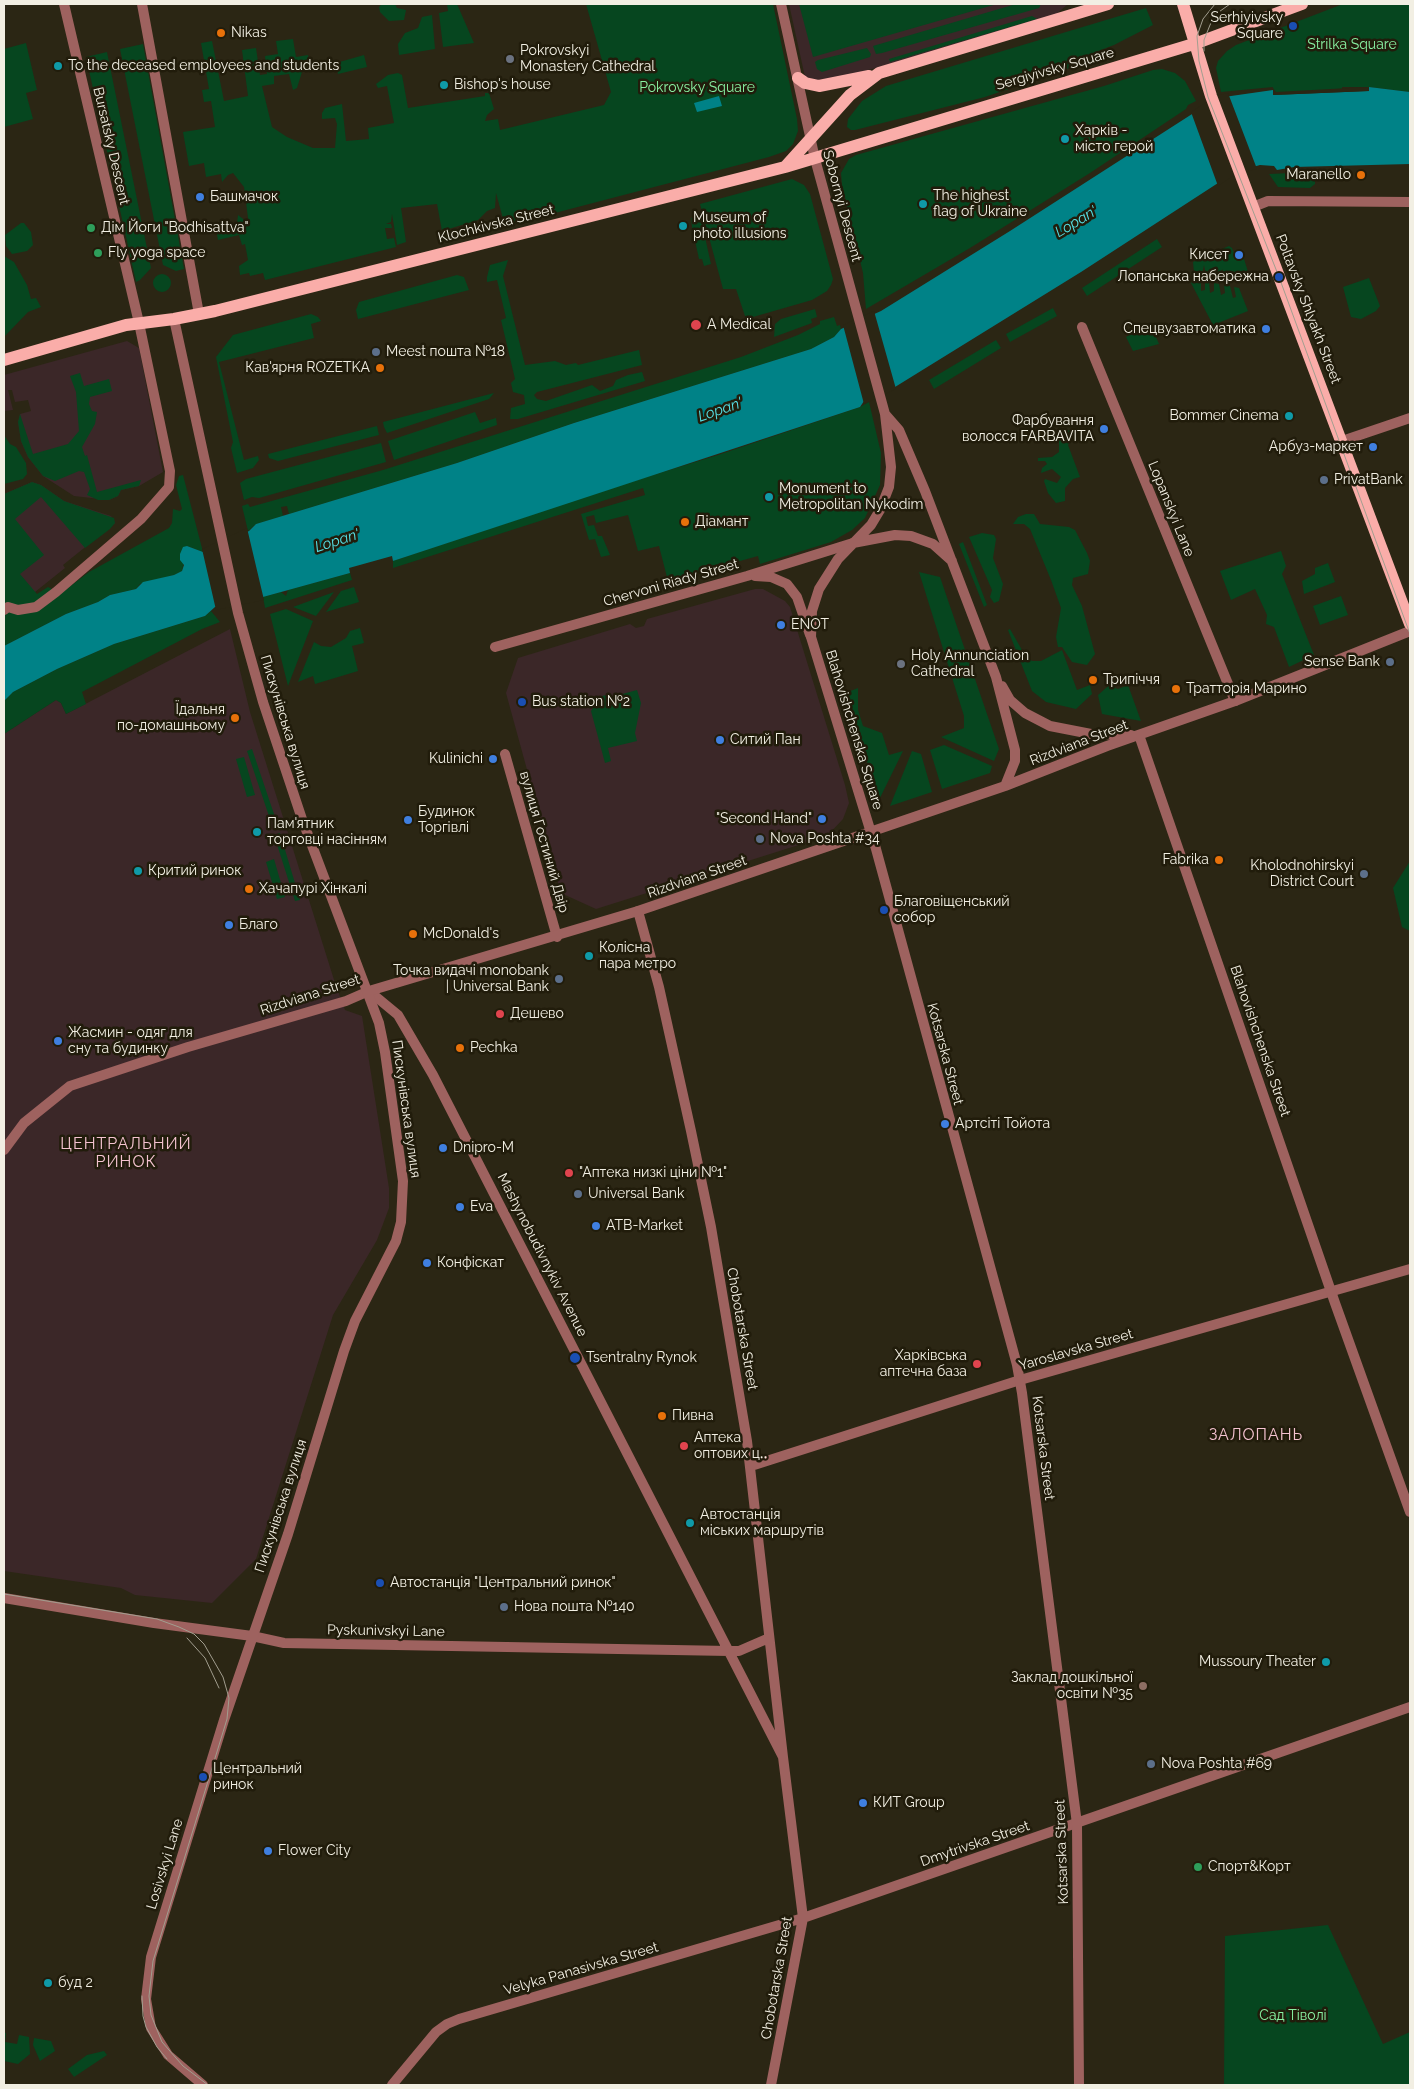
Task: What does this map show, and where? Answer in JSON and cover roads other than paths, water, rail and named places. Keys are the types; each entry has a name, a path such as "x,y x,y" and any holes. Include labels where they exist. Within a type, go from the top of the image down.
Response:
{"main road":[{"path":"798,78 805,83 819,86 845,82 1108,4"},
{"name":"Poltavsky Shlyakh Street","path":"1183,4 1211,96 1410,624"},
{"name":"Sergiyivsky Square","path":"815,159 846,147 1194,44 1302,4"},
{"path":"785,168 850,94 879,73"},
{"name":"Klochkivska Street","path":"174,319 815,159"},
{"path":"4,360 139,322 174,319"}],"street":[{"name":"Bursatsky Descent","path":"4,610 8,607 18,610 36,607 141,520 169,487 170,471 139,322 64,4"},
{"path":"142,4 199,314"},
{"name":"Sobornyi Descent","path":"781,4 815,159 885,414"},
{"path":"1253,207 1268,201 1410,202"},
{"name":"Пискунівська вулиця","path":"174,319 238,613 283,766 369,991 385,1052 403,1181 401,1222 396,1241 355,1321 344,1351 288,1534 252,1636"},
{"name":"Lopanskyi Lane","path":"1082,327 1235,701"},
{"path":"885,414 898,430 954,563 996,677 1015,750 1015,761 1005,786"},
{"name":"Blahovishchenska Square","path":"811,637 812,612 819,589 838,559 871,525 880,510 889,487 891,467 885,414"},
{"path":"1342,441 1410,418"},
{"name":"Chervoni Riady Street","path":"495,647 747,576 853,542 895,535 911,536 933,544 954,563"},
{"name":"Blahovishchenska Square","path":"747,576 771,577 787,584 801,604 871,832"},
{"name":"Rizdviana Street","path":"4,1150 24,1123 70,1086 188,1047 346,1001 369,991 638,912 1005,786 1235,701 1410,631"},
{"path":"996,677 1010,700 1037,721 1069,731 1091,734 1139,735"},
{"name":"Blahovishchenska Street","path":"1139,735 1330,1291 1410,1512"},
{"name":"вулиця Гостиний Двір","path":"505,754 557,937"},
{"name":"Kotsarska Street","path":"871,832 1020,1380 1077,1824 1079,2085"},
{"name":"Chobotarska Street","path":"638,912 659,987 691,1131 710,1227 751,1466 782,1757 804,1918 771,2085"},
{"name":"Mashynobudivnykiv Avenue","path":"369,991 398,1015 433,1075 729,1651"},
{"name":"Yaroslavska Street","path":"751,1466 1020,1380 1410,1269"},
{"name":"Pyskunivskyi Lane","path":"4,1598 154,1623 252,1636 284,1643 739,1651 769,1638"},
{"name":"Losivskyi Lane","path":"203,2085 174,2062 154,2035 147,2015 147,1980 151,1957 192,1822 252,1636"},
{"name":"Chobotarska Street","path":"729,1651 782,1757"},
{"name":"Dmytrivska Street","path":"804,1918 1410,1707"},
{"name":"Velyka Panasivska Street","path":"392,2085 436,2032 447,2024 804,1918"}],"water":[{"name":"Lopan'","path":"1369,87 1410,92 1410,164 1294,167 1277,170 1274,166 1260,165 1235,172 1081,272 895,387 864,401 860,407 393,561 392,556 349,568 350,573 263,597 215,607 205,616 114,644 57,669 13,692 4,701 4,646 66,614 98,602 110,595 136,589 143,582 174,575 182,571 184,565 180,560 180,554 183,547 187,546 203,552 249,531 256,524 457,463 574,423 811,349 834,337 841,329 881,311 1010,231 1217,98 1273,90 1274,95 1368,91"},
{"path":"719,96 722,106 697,112 694,103"}],"tram line":[{"path":"1215,4 1203,19 1197,36 1199,61 1208,97 1279,277 1410,634"},
{"path":"1204,51 1204,40 1216,14 1230,4"},
{"path":"4,1594 157,1619 179,1627 194,1634 204,1644 223,1677 229,1698 227,1719 153,1961 149,1996 151,2015 162,2042 183,2066 208,2085"},
{"path":"187,1638 205,1658 219,1688"},
{"path":"142,1996 143,2016 146,2027 157,2047 167,2059"}],"place":[{"name":"Serhiyivsky Square","path":"1293,26"},
{"name":"Nikas","path":"221,33"},
{"name":"Pokrovskyi Monastery Cathedral","path":"510,59"},
{"name":"To the deceased employees and students","path":"58,66"},
{"name":"Bishop's house","path":"444,85"},
{"name":"Харків - місто герой","path":"1065,139"},
{"name":"Maranello","path":"1361,175"},
{"name":"Башмачок","path":"200,197"},
{"name":"The highest flag of Ukraine","path":"923,204"},
{"name":"Museum of photo illusions","path":"683,226"},
{"name":"Дім Йоги \"Bodhisattva\"","path":"91,228"},
{"name":"Fly yoga space","path":"98,253"},
{"name":"Кисет","path":"1239,255"},
{"name":"Лопанська набережна","path":"1279,277"},
{"name":"A Medical","path":"696,325"},
{"name":"Спецвузавтоматика","path":"1266,329"},
{"name":"Meest пошта №18","path":"376,352"},
{"name":"Кав'ярня ROZETKA","path":"380,368"},
{"name":"Bommer Cinema","path":"1289,416"},
{"name":"Фарбування волосся FARBAVITA","path":"1104,429"},
{"name":"Арбуз-маркет","path":"1373,447"},
{"name":"PrivatBank","path":"1324,480"},
{"name":"Monument to Metropolitan Nykodim","path":"769,497"},
{"name":"Діамант","path":"685,522"},
{"name":"ENOT","path":"781,625"},
{"name":"Sense Bank","path":"1390,662"},
{"name":"Holy Annunciation Cathedral","path":"901,664"},
{"name":"Трипіччя","path":"1093,680"},
{"name":"Тратторія Марино","path":"1176,689"},
{"name":"Bus station №2","path":"522,702"},
{"name":"Їдальня по-домашньому","path":"235,718"},
{"name":"Ситий Пан","path":"720,740"},
{"name":"Kulinichi","path":"493,759"},
{"name":"\"Second Hand\"","path":"822,819"},
{"name":"Будинок Торгівлі","path":"408,820"},
{"name":"Пам'ятник торговці насінням","path":"257,832"},
{"name":"Nova Poshta #34","path":"760,839"},
{"name":"Fabrika","path":"1219,860"},
{"name":"Критий ринок","path":"138,871"},
{"name":"Kholodnohirskyi District Court","path":"1364,874"},
{"name":"Хачапурі Хінкалі","path":"249,889"},
{"name":"Благовіщенський собор","path":"884,910"},
{"name":"Благо","path":"229,925"},
{"name":"McDonald's","path":"413,934"},
{"name":"Колісна пара метро","path":"589,956"},
{"name":"Точка видачі monobank | Universal Bank","path":"559,979"},
{"name":"Дешево","path":"500,1014"},
{"name":"Жасмин - одяг для сну та будинку","path":"58,1041"},
{"name":"Pechka","path":"460,1048"},
{"name":"Артсіті Тойота","path":"945,1124"},
{"name":"Dnipro-M","path":"443,1148"},
{"name":"\"Аптека низкі ціни №1\"","path":"569,1173"},
{"name":"Universal Bank","path":"578,1194"},
{"name":"Eva","path":"460,1207"},
{"name":"ATB-Market","path":"596,1226"},
{"name":"Конфіскат","path":"427,1263"},
{"name":"Tsentralny Rynok","path":"575,1358"},
{"name":"Харківська аптечна база","path":"977,1364"},
{"name":"Пивна","path":"662,1416"},
{"name":"Аптека оптових ц‥","path":"684,1446"},
{"name":"Автостанція міських маршрутів","path":"690,1523"},
{"name":"Автостанція \"Центральний ринок\"","path":"380,1583"},
{"name":"Нова пошта №140","path":"504,1607"},
{"name":"Mussoury Theater","path":"1326,1662"},
{"name":"Заклад дошкільної освіти №35","path":"1143,1686"},
{"name":"Nova Poshta #69","path":"1151,1764"},
{"name":"Центральний ринок","path":"203,1777"},
{"name":"КИТ Group","path":"863,1803"},
{"name":"Flower City","path":"268,1851"},
{"name":"Спорт&Корт","path":"1198,1867"},
{"name":"буд 2","path":"48,1983"}],"district":[{"name":"ЦЕНТРАЛЬНИЙ РИНОК","path":"126,1153"},
{"name":"ЗАЛОПАНЬ","path":"1256,1435"}],"park label":[{"name":"Strilka Square","path":"1352,45"},
{"name":"Pokrovsky Square","path":"697,88"},
{"name":"Сад Тіволі","path":"1293,2016"}]}
